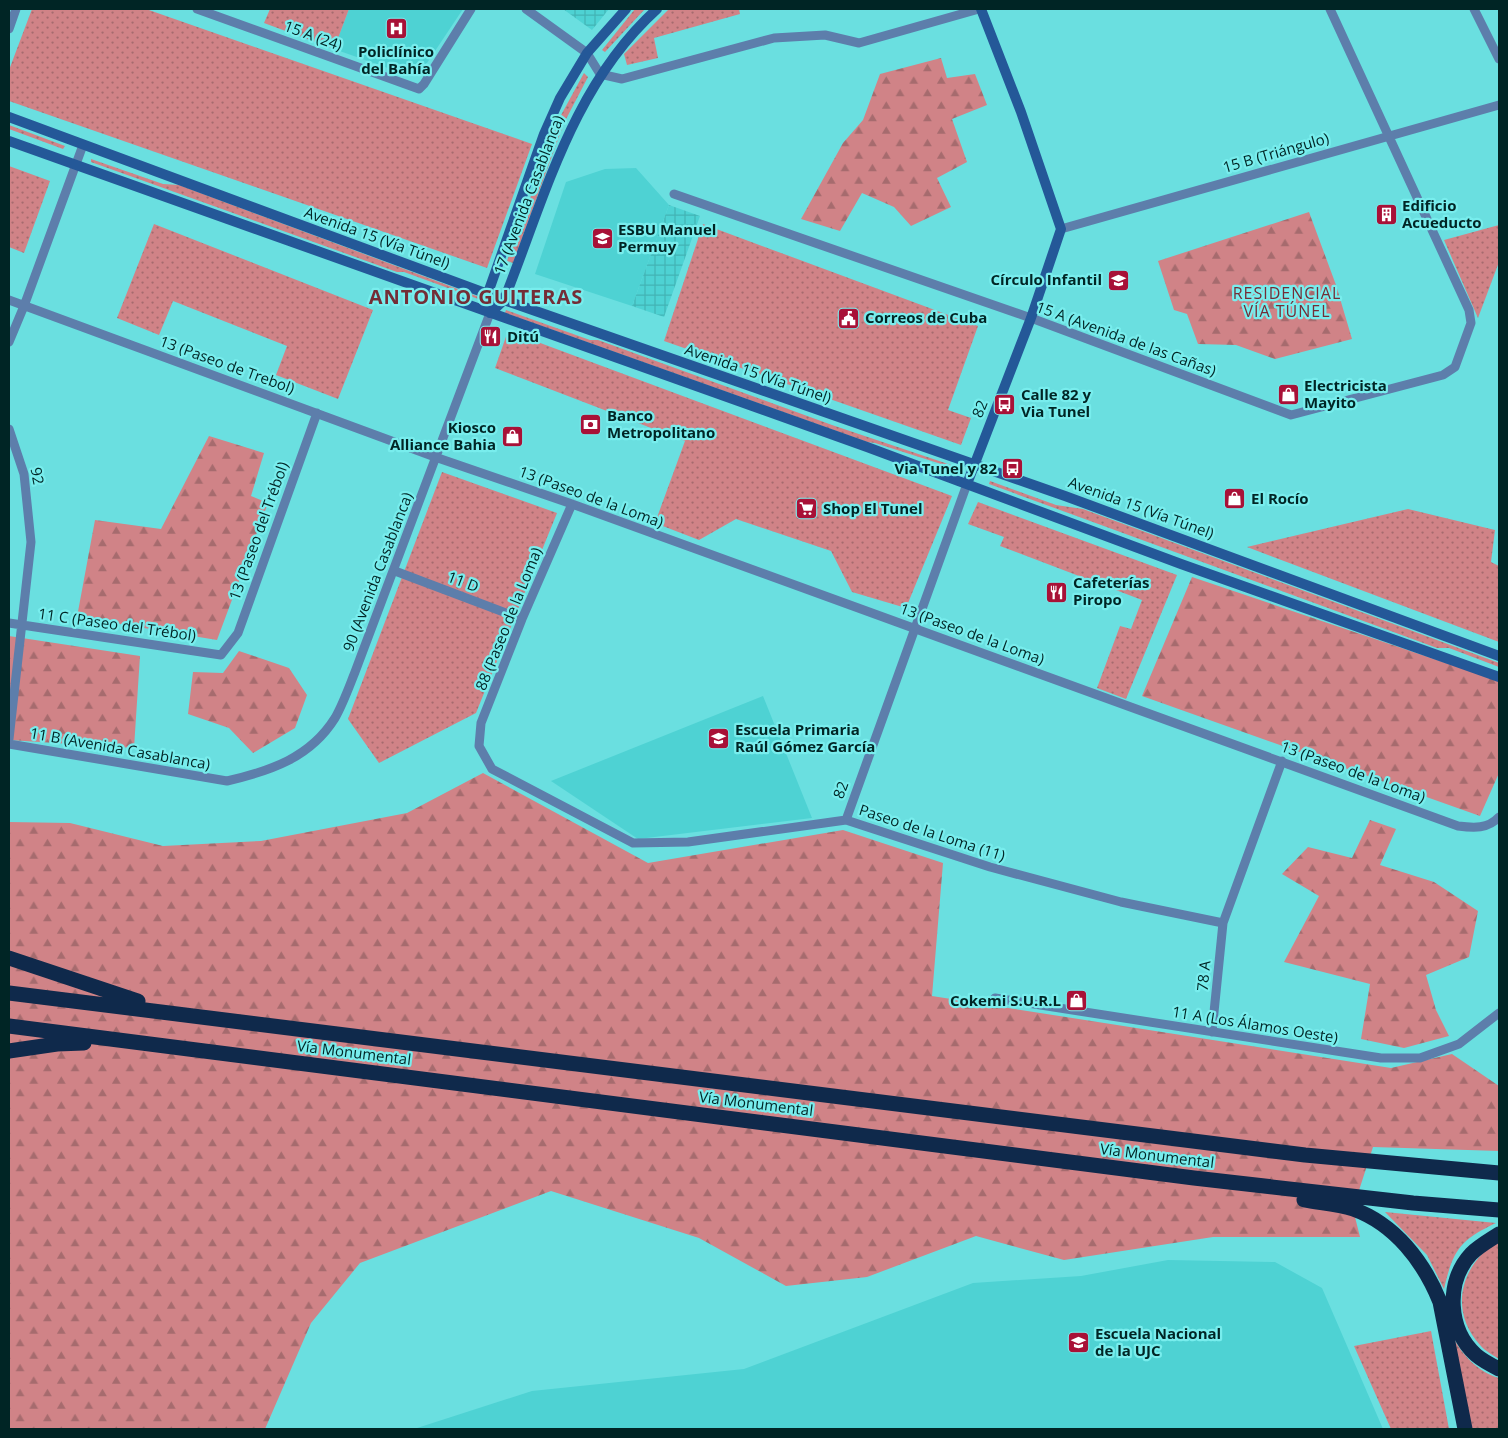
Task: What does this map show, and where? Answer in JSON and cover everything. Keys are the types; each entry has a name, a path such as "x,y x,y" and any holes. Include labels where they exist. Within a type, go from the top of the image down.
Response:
{"highway":[{"path":"9,958 111,994 188,1014"},
{"name":"Vía Monumental","path":"9,993 1411,1166 1499,1173"},
{"name":"Vía Monumental","path":"9,1026 1194,1178 1414,1203 1499,1210"},
{"path":"9,1051 57,1044 132,1042"},
{"path":"1411,1166 1499,1162"},
{"path":"1194,1178 1353,1209 1380,1223 1394,1235 1411,1251 1420,1264 1440,1302 1465,1429"},
{"path":"1499,1234 1470,1255 1457,1276 1452,1296 1457,1327 1465,1342 1476,1355 1499,1369"}],"main road":[{"name":"17 (Avenida Casablanca)","path":"490,313 488,294 544,134 560,98 587,53 626,9"},
{"name":"17 (Avenida Casablanca)","path":"490,313 504,300 566,140 600,74 644,21 658,9"},
{"path":"980,9 1021,112 1061,229"},
{"name":"Avenida 15 (Vía Túnel)","path":"9,117 504,300 974,464 1499,656"},
{"path":"9,141 967,484 1181,564 1499,677"},
{"name":"82","path":"967,484 1031,318 1061,229"}],"street":[{"path":"9,30 16,9"},
{"name":"15 A (24)","path":"197,9 419,89 471,9"},
{"path":"526,9 587,53 600,74 622,79 774,38 825,35 859,43 980,9"},
{"path":"1330,9 1388,135"},
{"path":"1474,9 1499,59"},
{"name":"15 B (Triángulo)","path":"1061,229 1499,105"},
{"name":"15 A (Avenida de las Cañas)","path":"674,194 1031,318 1291,415 1443,375 1455,367 1472,323 1469,310 1388,135"},
{"path":"9,342 83,145"},
{"name":"13 (Paseo de Trebol)","path":"9,300 436,457"},
{"name":"90 (Avenida Casablanca)","path":"227,781 262,773 287,763 319,738 335,718 395,571 490,313"},
{"name":"13 (Paseo del Trébol)","path":"221,655 238,633 317,413"},
{"name":"92","path":"9,429 24,474 31,542 9,739"},
{"name":"13 (Paseo de la Loma)","path":"436,457 915,627 1458,826 1475,828 1489,826 1499,817"},
{"name":"82","path":"846,820 967,484"},
{"name":"88 (Paseo de la Loma)","path":"479,746 481,723 522,620 572,504"},
{"name":"11 D","path":"395,571 522,620"},
{"name":"11 C (Paseo del Trébol)","path":"9,624 221,655"},
{"name":"11 B (Avenida Casablanca)","path":"9,744 227,781"},
{"name":"Paseo de la Loma (11)","path":"479,746 492,769 633,843 688,842 846,820 990,867 1121,902 1223,924"},
{"name":"78 A","path":"1212,1032 1223,924 1282,761"},
{"name":"11 A (Los Álamos Oeste)","path":"995,998 1381,1058 1420,1058 1459,1044 1499,1013"}],"shaded area":[{"name":"Policlínico del Bahía","path":"349,9 463,9 427,63 415,72 402,73 334,49"},
{"path":"563,9 609,9 592,30"},
{"name":"ESBU Manuel Permuy","path":"636,168 669,205 632,306 535,274 566,182 605,169"},
{"path":"669,205 700,216 664,317 632,306"},
{"name":"Escuela Primaria Raúl Gómez García","path":"763,696 812,818 638,839 551,781"},
{"name":"Escuela Nacional de la UJC","path":"1168,1260 1275,1262 1322,1288 1383,1429 414,1429 532,1391 744,1369 973,1283 1081,1276"}],"green space":[{"path":"32,9 146,9 532,144 487,268 9,101 9,70"},
{"path":"270,9 349,9 334,49 264,23"},
{"path":"635,9 645,9 605,52 602,50"},
{"path":"669,9 739,9 740,14 654,38 658,58 627,65 624,54"},
{"path":"941,58 947,78 975,74 987,105 952,119 967,162 937,178 951,207 911,226 894,207 862,193 840,231 801,219 843,143 863,120 880,74"},
{"path":"584,73 588,77 564,123 513,263 507,261 560,117"},
{"path":"9,125 65,146 63,149 9,129"},
{"path":"91,159 163,184 179,185 482,298 481,300 404,272 397,272 91,162"},
{"path":"9,166 50,181 24,253 9,247"},
{"path":"1309,212 1336,285 1352,339 1275,359 1236,345 1198,344 1187,314 1174,310 1158,261"},
{"path":"154,224 373,310 338,399 276,375 287,346 173,301 159,335 117,318"},
{"path":"703,224 978,326 948,410 971,418 961,445 664,341"},
{"path":"1499,225 1499,262 1478,318 1444,240"},
{"path":"506,310 590,340 598,340 832,425 960,468 960,470 867,442 505,313"},
{"path":"508,331 952,496 906,608 852,592 831,551 736,519 699,540 655,523 685,441 495,368"},
{"path":"209,436 264,453 251,496 268,503 217,640 77,617 95,520 161,529"},
{"path":"442,472 557,513 476,713 379,763 348,719"},
{"path":"990,481 1056,505 1083,509 1499,663 1499,667 1449,648 1437,648 989,484"},
{"path":"978,502 1177,575 1126,699 1097,688 1120,626 1131,629 1142,600 1000,546 1004,537 968,524"},
{"path":"1408,509 1495,530 1491,562 1499,566 1499,642 1247,547"},
{"path":"1192,577 1499,681 1499,773 1480,816 1142,696"},
{"path":"9,636 140,656 134,748 9,740"},
{"path":"239,651 289,668 307,695 295,728 253,753 229,728 188,714 193,672 223,673"},
{"path":"483,773 648,863 843,830 943,863 932,996 1391,1068 1452,1054 1499,1086 1499,1151 1373,1147 1353,1209 1360,1237 1213,1237 1064,1260 976,1236 867,1277 786,1286 699,1238 551,1191 360,1263 311,1323 265,1429 9,1429 9,822 70,823 163,846 261,841 407,813"},
{"path":"1370,820 1396,829 1380,865 1434,882 1478,911 1469,957 1426,975 1436,1010 1449,1036 1404,1048 1361,1039 1370,984 1284,962 1319,896 1282,874 1308,847 1352,858"},
{"path":"1385,1212 1496,1223 1474,1235 1460,1248 1451,1265 1444,1289 1427,1255"},
{"path":"1499,1240 1499,1359 1482,1347 1470,1331 1464,1317 1462,1303 1463,1288 1468,1275 1486,1250"},
{"path":"1431,1331 1449,1429 1391,1429 1354,1346"},
{"path":"1452,1335 1460,1349 1477,1367 1499,1378 1499,1429 1471,1429"}],"place":[{"name":"Policlínico del Bahía","path":"396,29"},
{"name":"Edificio Acueducto","path":"1386,215"},
{"name":"ESBU Manuel Permuy","path":"602,239"},
{"name":"Círculo Infantil","path":"1118,280"},
{"name":"Correos de Cuba","path":"849,318"},
{"name":"Ditú","path":"491,337"},
{"name":"Electricista Mayito","path":"1288,395"},
{"name":"Calle 82 y Via Tunel","path":"1005,404"},
{"name":"Banco Metropolitano","path":"591,425"},
{"name":"Kiosco Alliance Bahia","path":"512,437"},
{"name":"Via Tunel y 82","path":"1013,469"},
{"name":"El Rocío","path":"1235,499"},
{"name":"Shop El Tunel","path":"807,509"},
{"name":"Cafeterías Piropo","path":"1057,592"},
{"name":"Escuela Primaria Raúl Gómez García","path":"719,739"},
{"name":"Cokemi S.U.R.L","path":"1077,1001"},
{"name":"Escuela Nacional de la UJC","path":"1079,1343"}],"district":[{"name":"ANTONIO GUITERAS","path":"476,297"},
{"name":"RESIDENCIAL VÍA TÚNEL","path":"1287,302"}]}
